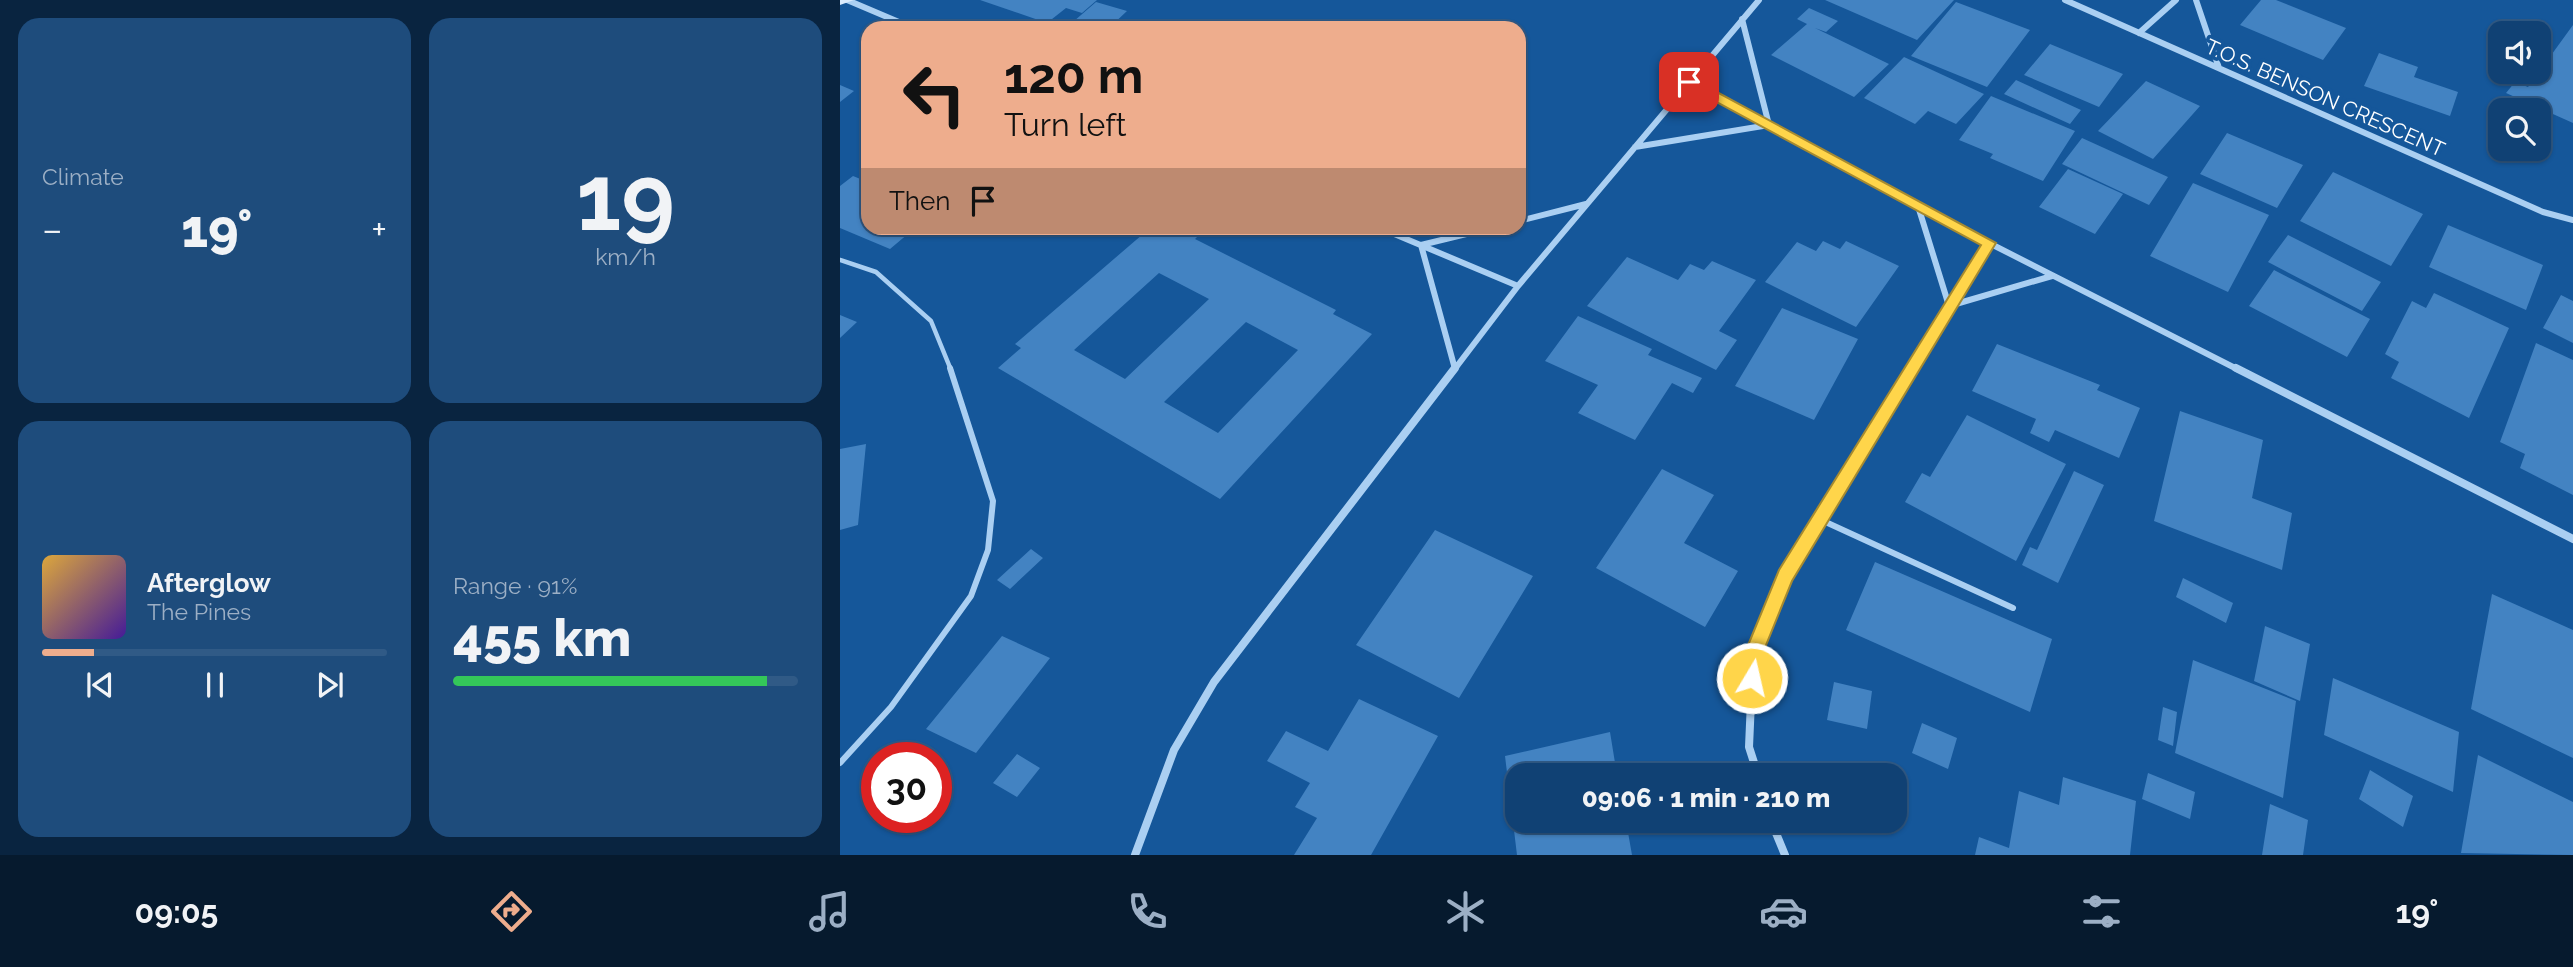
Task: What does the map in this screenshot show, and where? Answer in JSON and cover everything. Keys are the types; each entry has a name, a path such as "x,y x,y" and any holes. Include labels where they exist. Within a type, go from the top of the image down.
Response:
{"street":[{"path":"1136,855 1137,845 1174,750 1214,682 1518,286 1759,0"},
{"path":"2066,1 2080,0"},
{"path":"2139,33 2176,0"},
{"path":"2196,0 2219,68"},
{"path":"847,1 896,21"},
{"name":"T.O.S. BENSON CRESCENT","path":"2066,1 2543,212 2573,220"},
{"path":"1742,19 1769,125"},
{"path":"1689,82 1989,243 2573,538"},
{"path":"1634,147 1769,125"},
{"path":"1526,219 1587,204"},
{"path":"1917,205 1950,306"},
{"path":"1397,235 1518,286"},
{"path":"1421,245 1462,235"},
{"path":"1754,763 1749,747 1753,655 1785,576 1989,243"},
{"path":"1421,245 1455,369"},
{"path":"1950,306 2053,275"},
{"path":"1776,833 1785,855"}],"lane":[{"path":"840,260 876,272 931,321 960,392 993,501 988,550 971,596 891,707 840,763"},
{"path":"1819,519 2013,608"}],"building":[{"path":"980,0 1097,0 1082,13 1066,8 1050,21 1041,21"},
{"path":"1825,0 1954,0 1917,40"},
{"path":"2261,0 2276,0 2346,28 2323,60 2240,25"},
{"path":"1096,2 1127,11 1116,21 1074,21"},
{"path":"1956,2 2030,30 1987,87 1911,56"},
{"path":"1809,8 1838,21 1826,32 1815,28 1889,64 1854,97 1771,55 1807,24 1797,19"},
{"path":"2573,25 2573,123 2551,113 2551,98 2517,98 2506,93 2513,84 2528,87 2530,84 2551,84 2551,55"},
{"path":"2050,44 2123,74 2099,107 2024,75"},
{"path":"2379,53 2418,67 2414,77 2458,92 2450,116 2364,86"},
{"path":"1904,57 1984,94 1956,124 1928,111 1915,124 1864,98"},
{"path":"2016,80 2081,110 2070,124 2004,94"},
{"path":"2146,81 2200,106 2153,159 2098,131"},
{"path":"840,85 854,91 840,102"},
{"path":"1991,96 2075,131 2043,181 1990,158 1993,154 1959,140"},
{"path":"2227,133 2303,165 2277,208 2200,174"},
{"path":"2082,138 2168,177 2149,205 2062,164"},
{"path":"2068,169 2123,194 2095,234 2039,207"},
{"path":"2333,172 2423,214 2391,266 2300,221"},
{"path":"853,176 861,179 861,235 907,235 890,249 840,228 840,186"},
{"path":"2193,183 2269,215 2228,292 2150,256"},
{"path":"2448,225 2543,265 2526,310 2429,267"},
{"path":"1142,235 1199,235 1195,239 1336,310 1333,314 1372,334 1220,499 998,368 1021,348 1015,344","holes":["1159,273 1209,299 1125,379 1074,350","1246,322 1298,350 1218,433 1164,402"]},
{"path":"2288,235 2381,282 2362,311 2268,262"},
{"path":"1823,241 1840,249 1846,241 1899,266 1856,327 1765,282 1797,242 1816,251"},
{"path":"1627,257 1678,280 1690,264 1704,270 1712,261 1756,280 1719,331 1737,340 1716,370 1587,306"},
{"path":"2274,270 2370,319 2347,357 2249,306"},
{"path":"2434,293 2509,328 2469,418 2391,378 2399,362 2385,354 2412,301 2426,308"},
{"path":"2561,295 2573,301 2573,343 2543,328"},
{"path":"1782,308 1858,339 1814,420 1735,386"},
{"path":"840,315 857,322 840,338"},
{"path":"1578,316 1652,349 1648,355 1702,378 1693,393 1672,383 1635,440 1578,413 1598,385 1545,361"},
{"path":"2536,343 2573,360 2573,495 2520,468 2525,454 2500,442"},
{"path":"1997,344 2100,385 2097,390 2140,408 2119,458 2055,430 2049,442 2030,433 2036,419 1972,391"},
{"path":"2180,411 2263,440 2252,498 2292,513 2282,570 2154,521"},
{"path":"1967,415 2066,464 2016,561 1905,502 1922,473 1930,477"},
{"path":"866,444 858,525 840,530 840,449"},
{"path":"1662,469 1714,495 1684,543 1738,571 1705,627 1596,568"},
{"path":"2074,471 2104,485 2058,583 2022,565 2030,547 2037,550"},
{"path":"1435,530 1533,576 1459,698 1356,645"},
{"path":"1031,549 1043,558 1010,589 997,580"},
{"path":"1875,562 2052,639 2030,712 1846,630"},
{"path":"2183,578 2233,603 2226,623 2176,597"},
{"path":"2492,594 2573,630 2573,758 2471,709"},
{"path":"2265,626 2310,644 2300,701 2254,681"},
{"path":"1002,636 1050,658 976,753 926,729"},
{"path":"2193,660 2296,701 2283,798 2175,753"},
{"path":"2333,678 2459,732 2453,792 2324,735"},
{"path":"1834,682 1872,691 1867,729 1827,720"},
{"path":"1359,699 1438,736 1371,855 1294,855 1317,818 1295,807 1310,783 1267,761 1286,731 1328,751"},
{"path":"2163,707 2177,712 2173,746 2158,740"},
{"path":"1922,723 1957,738 1948,769 1912,753"},
{"path":"1610,732 1615,763 1506,763 1505,756"},
{"path":"1017,754 1040,768 1017,797 993,783"},
{"path":"2478,755 2573,802 2573,855 2461,853"},
{"path":"2370,770 2413,796 2403,827 2359,799"},
{"path":"2148,773 2195,792 2190,819 2142,799"},
{"path":"2063,777 2136,801 2130,855 1975,855 1979,837 2009,848 2019,791 2059,805"},
{"path":"2270,804 2308,820 2303,855 2262,855"},
{"path":"1514,833 1628,833 1632,855 1517,855"}],"route":[{"path":"1689,82 1989,243 1785,576 1753,655 1752,678"}]}
